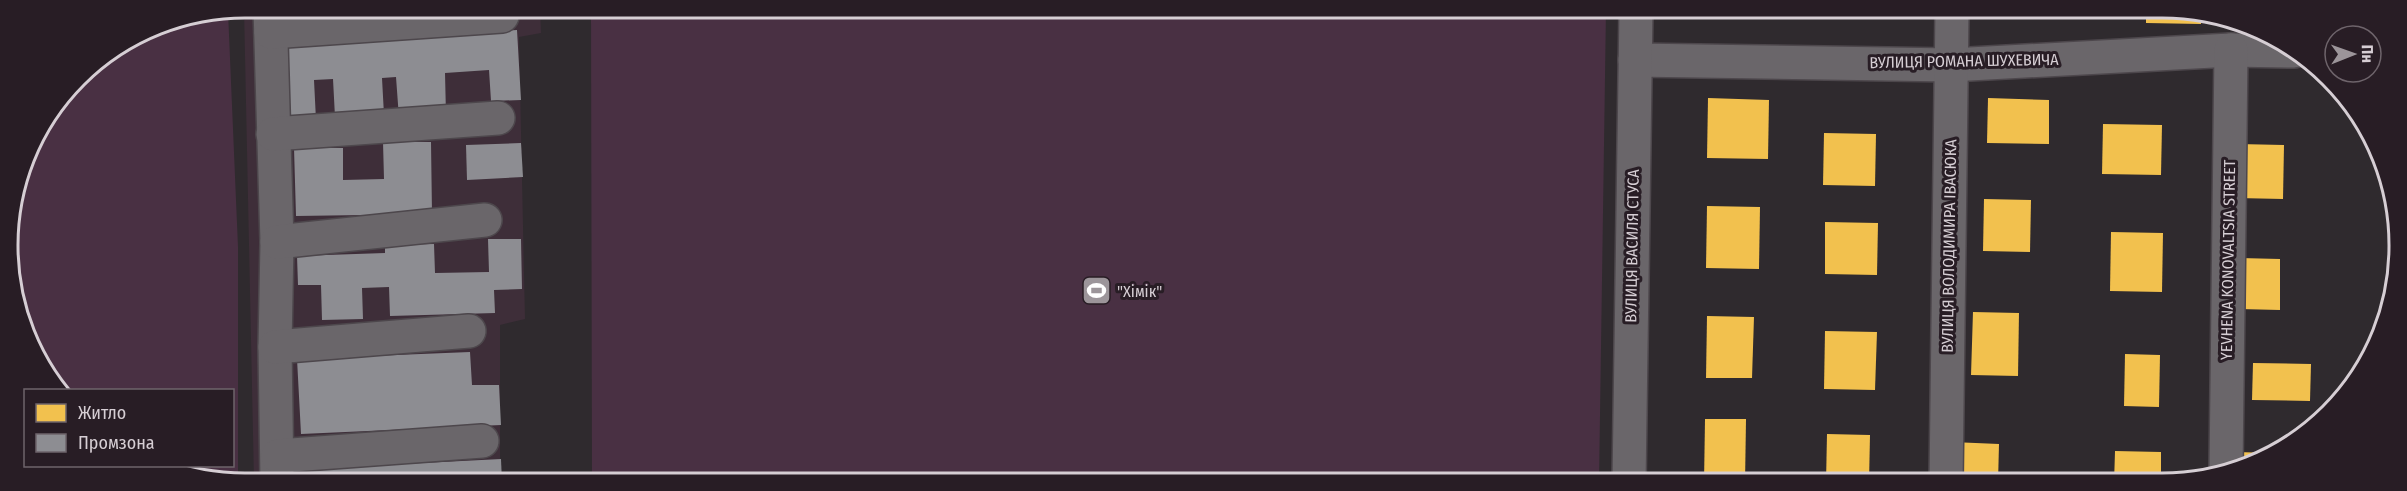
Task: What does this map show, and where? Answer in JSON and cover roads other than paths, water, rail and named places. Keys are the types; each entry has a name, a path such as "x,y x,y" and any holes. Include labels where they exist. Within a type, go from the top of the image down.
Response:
{"street":[{"path":"386,18 270,20 277,242 275,347 278,469 482,441"},
{"name":"ВУЛИЦЯ ВАСИЛЯ СТУСА","path":"1629,473 1636,18"},
{"name":"ВУЛИЦЯ ВОЛОДИМИРА ІВАСЮКА","path":"1946,473 1952,18"},
{"name":"ВУЛИЦЯ РОМАНА ШУХЕВИЧА","path":"1635,60 1951,64 2231,50 2280,51"},
{"name":"YEVHENA KONOVALTSIA STREET","path":"2226,463 2231,50"},
{"path":"273,134 498,118"},
{"path":"277,242 485,220"},
{"path":"275,347 469,331"}],"place":[{"name":"\"Хімік\"","path":"1096,291"}]}
